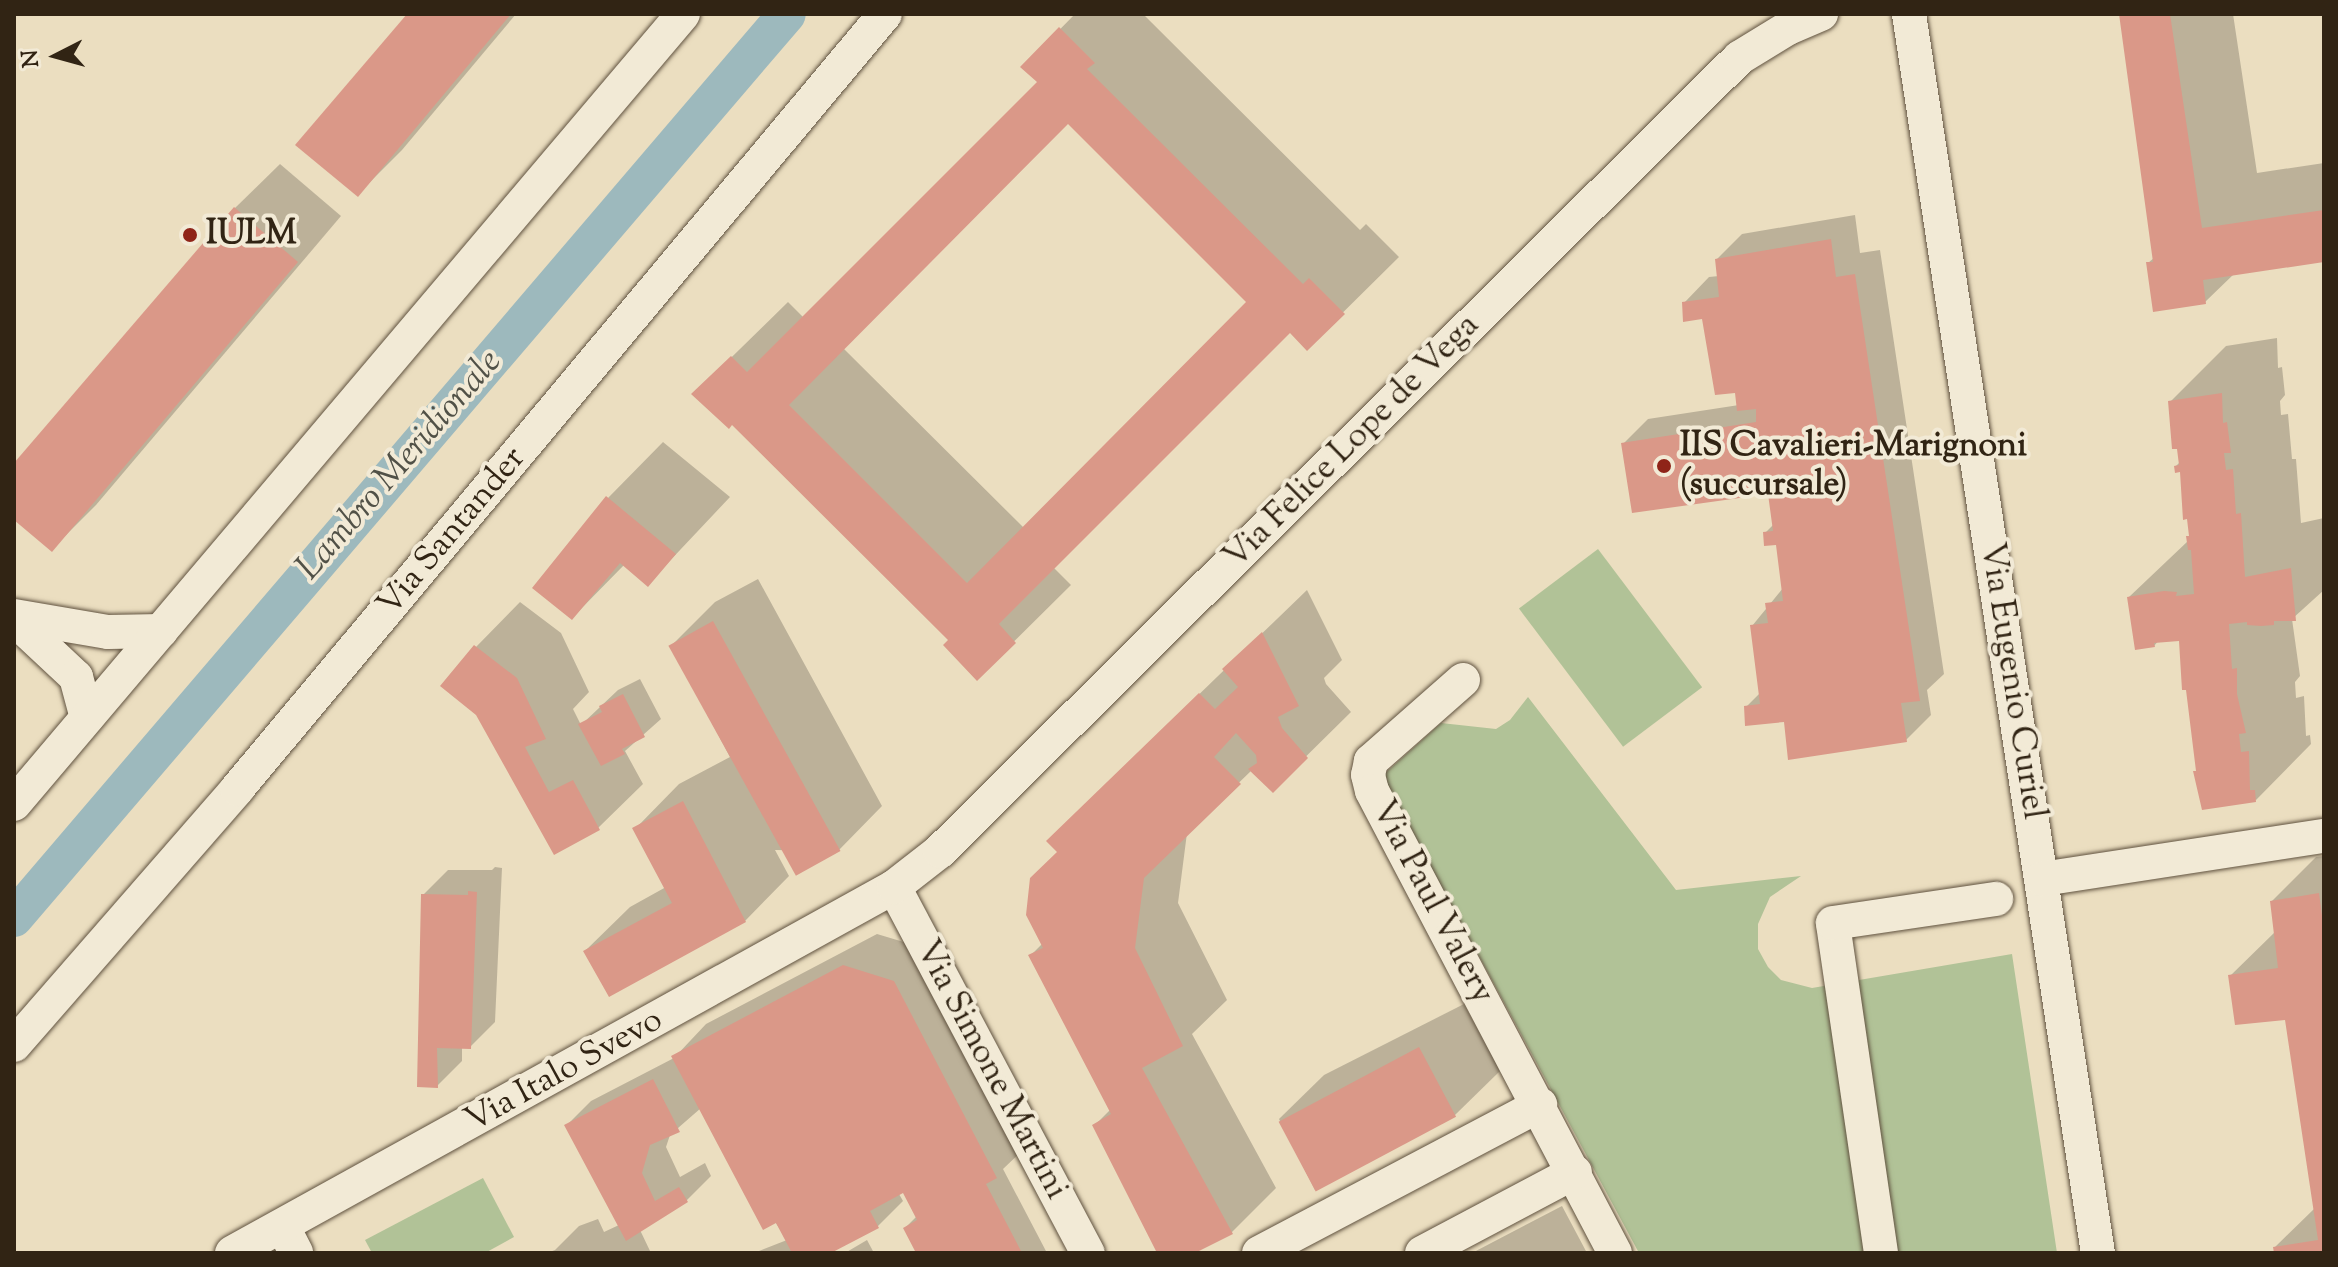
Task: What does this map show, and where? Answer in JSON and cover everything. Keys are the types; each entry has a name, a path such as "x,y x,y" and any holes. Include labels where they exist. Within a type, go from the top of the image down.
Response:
{"street":[{"path":"14,804 683,14"},
{"name":"Via Santander","path":"14,1045 247,777 885,14"},
{"name":"Via Felice Lope de Vega","path":"894,887 940,851 1739,58 1788,28 1821,14"},
{"name":"Via Eugenio Curiel","path":"1909,14 2098,1253"},
{"path":"14,617 108,632 161,631"},
{"path":"14,617 76,677 87,718"},
{"name":"Via Paul Valery","path":"1463,680 1371,761 1368,775 1372,791 1540,1105 1615,1253"},
{"path":"2042,879 2324,836"},
{"name":"Via Italo Svevo","path":"232,1253 290,1240 894,887"},
{"name":"Via Simone Martini","path":"894,887 1088,1253"},
{"path":"1881,1253 1833,923 1996,899"},
{"path":"1259,1253 1540,1105"},
{"path":"1422,1253 1575,1172"}],"green space":[{"path":"1598,549 1702,687 1623,747 1519,609"},
{"path":"1528,697 1676,890 1801,876 1770,897 1758,924 1758,949 1768,967 1781,980 1812,988 2012,954 2057,1253 1639,1253 1382,776 1441,723 1496,729 1510,720"},
{"path":"483,1178 514,1237 485,1253 372,1253 365,1240"}],"building":[{"path":"407,14 511,14 358,197 295,145"},
{"path":"2119,14 2170,14 2202,228 2324,210 2324,262 2203,280 2206,304 2153,312 2146,262 2153,262"},
{"path":"1059,27 1095,63 1087,69 1303,284 1309,278 1345,314 1307,351 1290,333 999,624 1016,643 977,681 943,645 948,640 732,425 729,429 691,394 731,356 747,372 1037,82 1020,67","holes":["1068,124 1246,302 967,583 789,405"]},
{"path":"234,207 298,262 52,552 14,520 14,463"},
{"path":"1831,239 1836,277 1855,274 1920,701 1901,703 1907,742 1788,760 1784,722 1745,726 1744,706 1760,704 1750,625 1768,623 1765,603 1783,601 1776,545 1764,546 1763,532 1773,531 1768,494 1632,513 1621,443 1756,422 1756,409 1737,411 1735,393 1715,395 1702,319 1683,322 1682,302 1719,297 1715,259"},
{"path":"2222,393 2223,423 2227,422 2231,453 2224,453 2226,470 2233,469 2236,514 2241,513 2245,577 2291,568 2296,621 2274,621 2274,625 2261,626 2247,625 2247,622 2229,624 2232,669 2237,668 2237,694 2246,733 2239,734 2241,752 2249,751 2250,790 2255,790 2256,802 2202,810 2193,771 2196,771 2186,690 2182,690 2179,641 2154,643 2155,647 2135,650 2127,597 2164,591 2177,592 2176,596 2194,594 2191,550 2188,550 2186,536 2189,536 2187,519 2183,520 2180,472 2175,473 2174,466 2179,465 2177,449 2172,449 2168,401"},
{"path":"606,496 676,554 648,587 620,563 572,620 532,588"},
{"path":"713,621 841,851 796,876 668,646"},
{"path":"1262,632 1299,706 1278,717 1282,728 1308,758 1273,793 1248,769 1257,763 1256,755 1236,733 1214,757 1241,784 1144,878 1135,948 1183,1046 1142,1068 1233,1234 1195,1253 1157,1253 1092,1125 1111,1114 1028,955 1043,948 1026,915 1030,878 1057,852 1046,841 1199,693 1215,709 1238,687 1222,669"},
{"path":"474,645 517,678 546,739 525,747 549,792 573,780 600,830 554,855 476,715 440,686"},
{"path":"623,694 645,737 622,749 625,754 601,766 578,724 602,712 599,706"},
{"path":"683,801 746,922 609,997 583,951 672,903 632,828"},
{"path":"468,891 477,892 471,1049 437,1048 438,1088 417,1087 421,894 468,895"},
{"path":"2319,893 2324,931 2324,1253 2274,1253 2273,1247 2318,1240 2285,1020 2235,1025 2228,975 2278,968 2270,901"},
{"path":"843,965 894,981 997,1178 986,1184 1022,1253 916,1253 903,1228 917,1220 903,1193 870,1211 879,1228 831,1253 792,1253 776,1223 763,1230 671,1056"},
{"path":"1419,1047 1456,1117 1316,1191 1279,1122"},
{"path":"653,1079 680,1132 650,1145 642,1173 655,1201 679,1187 688,1202 626,1241 564,1125"}],"waterway":[{"name":"Lambro Meridionale","path":"14,918 787,14"}],"place":[{"name":"IULM","path":"190,235"},
{"name":"IIS Cavalieri-Marignoni (succursale)","path":"1664,466"}]}
